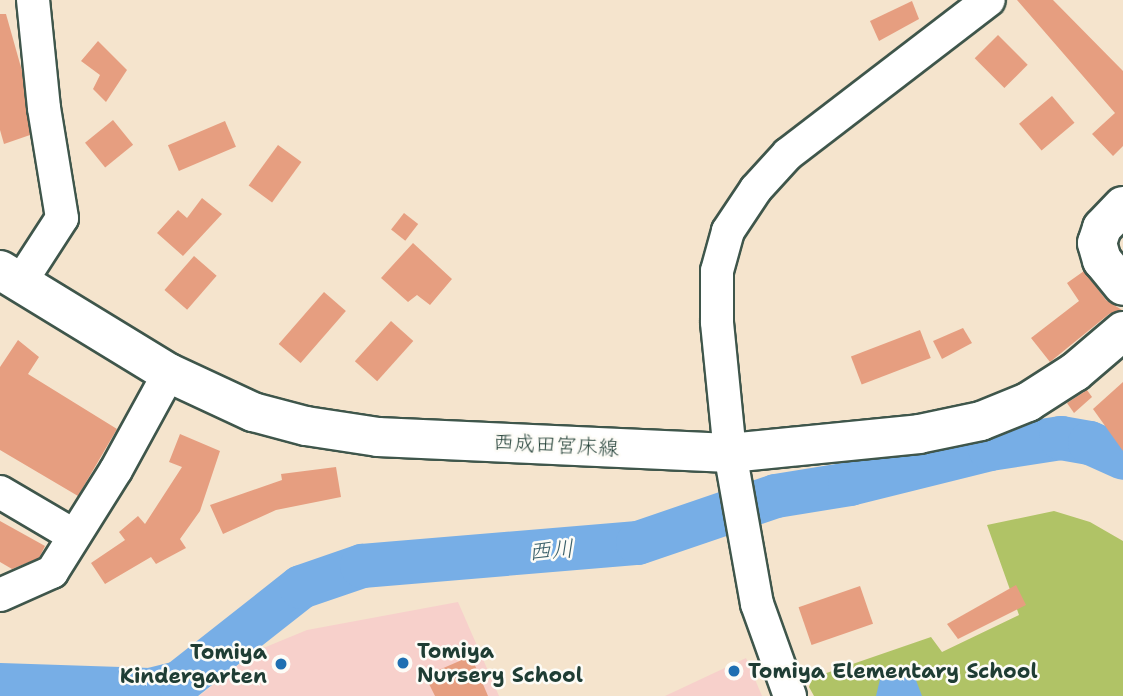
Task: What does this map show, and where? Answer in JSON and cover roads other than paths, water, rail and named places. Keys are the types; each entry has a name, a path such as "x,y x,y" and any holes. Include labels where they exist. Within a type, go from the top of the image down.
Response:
{"main road":[{"path":"1123,206 1102,228 1097,243 1102,260 1123,286"},
{"name":"西成田宮床線","path":"10,276 169,373 253,412 306,426 378,437 732,466 981,421 1028,402 1075,372 1123,331"}],"street":[{"path":"10,276 62,218 44,108 33,0"},
{"path":"790,696 757,604 744,548 732,466 717,321 717,271 728,231 756,189 788,154 989,0"},
{"path":"0,594 52,572 116,470 169,373"},
{"path":"0,492 73,535"}],"water":[{"path":"898,668 914,675 922,696 876,696 881,675"}],"waterway":[{"name":"西川","path":"0,685 150,690 179,683 301,587 362,566 638,543 776,496 850,484 990,449 1061,438 1090,443 1123,458"}],"place":[{"name":"Tomiya Nursery School","path":"403,663"},
{"name":"Tomiya Kindergarten","path":"281,664"},
{"name":"Tomiya Elementary School","path":"734,671"}]}
